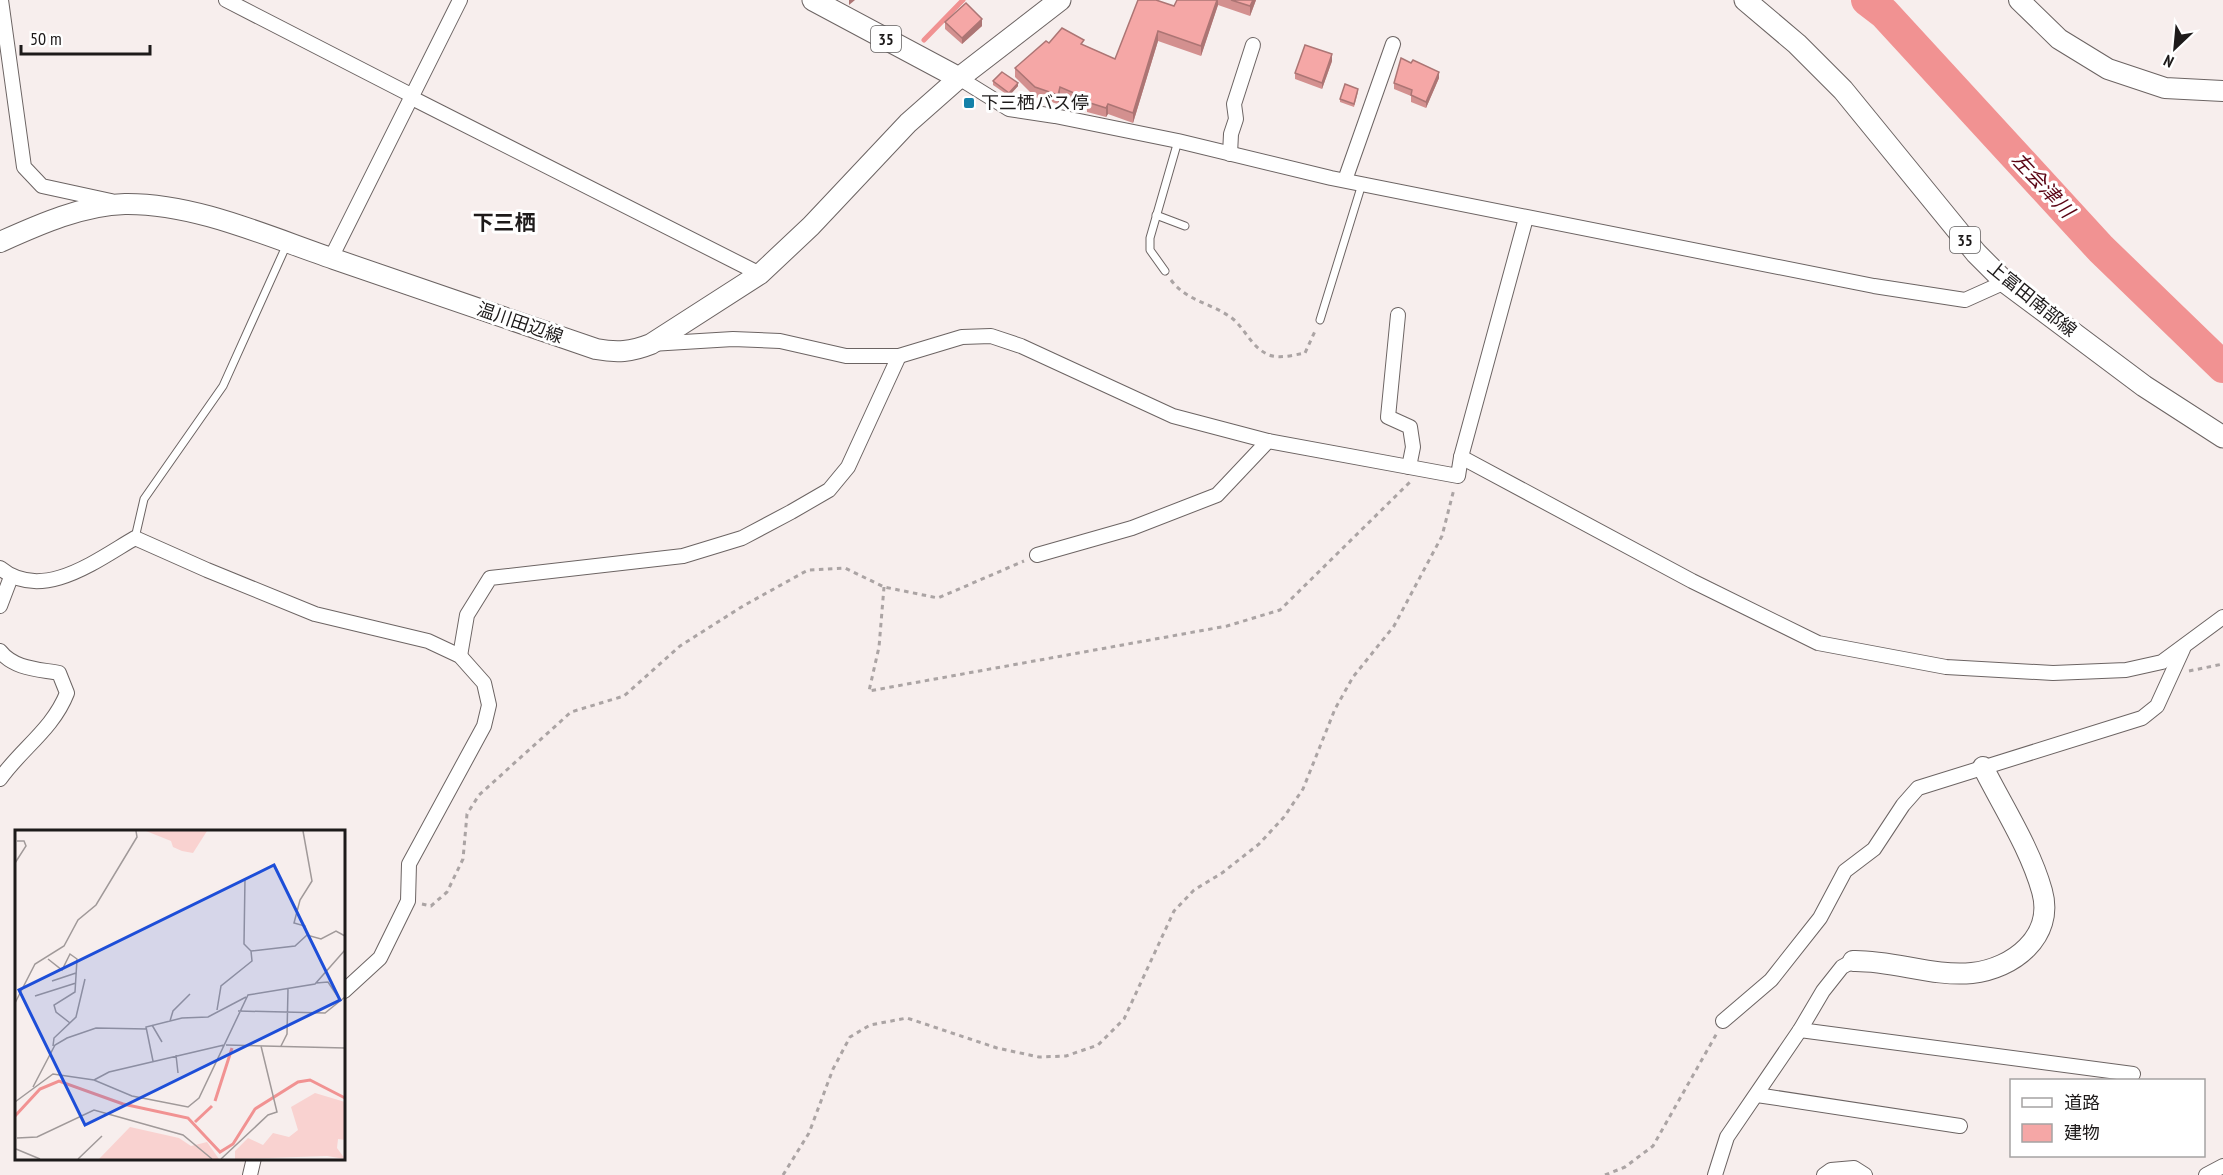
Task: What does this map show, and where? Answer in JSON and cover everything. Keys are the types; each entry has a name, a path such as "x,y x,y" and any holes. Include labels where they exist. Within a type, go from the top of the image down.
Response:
{"main road":[{"name":"35","path":"813,0 959,78"},
{"path":"959,78 1060,0"},
{"name":"上富田南部線","path":"1745,0 1797,44 1843,90 1976,253 2005,282 2144,386 2223,437"},
{"path":"2019,0 2059,39 2108,69 2165,88 2223,91"},
{"name":"温川田辺線","path":"0,242 42,223 123,204 170,206 288,242 596,349 616,353 633,351 651,344 760,274 811,226 908,123 959,78"},
{"path":"1853,961 1971,973 2017,958 2030,947 2043,913 2043,893 2031,863 1983,767"}],"street":[{"path":"0,0 24,167 42,186 123,204"},
{"path":"226,0 411,95 416,100 760,274"},
{"path":"330,258 460,0"},
{"path":"1346,180 1394,44"},
{"path":"1230,154 1231,134 1236,118 1234,104 1253,45"},
{"path":"959,78 1009,110 1055,116 1178,141 1362,184 1874,286 1965,300 2005,282"},
{"path":"651,344 733,339 768,340 846,356 899,356 962,337 991,336 1021,346 1173,416 1268,441 1458,476 1461,457 1526,218"},
{"path":"1398,315 1388,417 1410,428 1416,468"},
{"path":"460,656 467,615 490,578 684,556 741,538 829,490 848,466 899,356"},
{"path":"1037,555 1132,528 1217,495 1268,441"},
{"path":"1461,457 1692,581 1818,644 1946,667 2053,673 2126,670 2162,662 2183,649 2223,617"},
{"path":"0,606 5,572 30,581 70,576 135,538 315,614 428,641 460,656 484,683 489,705 484,726 408,864 408,901 380,958 345,990"},
{"path":"1724,1020 1771,980 1820,918 1845,871 1874,849 1903,805 1918,788 2142,718 2157,706 2183,649"},
{"path":"0,651 6,658 20,666 59,673 67,693 49,726 12,762 0,779"},
{"path":"1715,1175 1727,1137 1800,1030 1823,991 1842,967 1853,961"},
{"path":"1800,1030 2133,1074"},
{"path":"1757,1095 1960,1126"},
{"path":"250,1175 254,1160"},
{"path":"2206,1175 2223,1166"},
{"path":"1824,1175 1831,1170 1854,1168 1865,1175"}],"lane":[{"path":"1165,271 1150,250 1150,238 1178,141"},
{"path":"1320,320 1362,184"},
{"path":"1156,215 1185,226"},
{"path":"135,538 144,500 223,386 288,242"}],"path":[{"path":"1165,271 1180,292 1234,320 1248,340 1269,355 1289,356 1305,353 1320,320"},
{"path":"884,587 879,647 869,691 1227,626 1280,610 1416,468"},
{"path":"783,1175 809,1132 833,1069 850,1037 870,1025 907,1018 997,1048 1039,1057 1066,1056 1098,1045 1124,1019 1174,911 1194,890 1222,873 1259,844 1284,817 1303,789 1335,709 1353,677 1394,626 1442,536 1458,476"},
{"path":"408,901 431,906 447,892 463,859 466,814 479,795 571,712 624,696 680,646 743,606 808,570 845,568 884,587 938,598 1037,555"},
{"path":"2173,675 2223,664"},
{"path":"1605,1175 1625,1167 1653,1146 1724,1020"}],"building":[{"path":"1138,0 1156,0 1174,6 1177,0 1217,0 1201,46 1158,31 1133,113 1108,104 1106,108 1087,102 1088,99 1060,87 1058,95 1035,87 1015,68 1046,41 1049,43 1062,28 1084,40 1081,44 1115,59"},
{"path":"1231,0 1253,0 1250,6"},
{"path":"966,3 982,19 962,38 945,22"},
{"path":"1305,45 1332,54 1322,83 1295,73"},
{"path":"1401,58 1411,63 1413,60 1439,72 1426,102 1411,95 1412,90 1394,83"},
{"path":"1002,72 1018,83 1009,93 993,81"},
{"path":"1345,84 1358,89 1354,104 1340,99"}],"waterway":[{"path":"924,40 963,0"},
{"name":"左会津川","path":"1867,0 1884,13 2101,249 2223,367"}],"place":[{"name":"下三栖バス停","path":"969,103"}],"district":[{"name":"下三栖","path":"504,223"}]}
